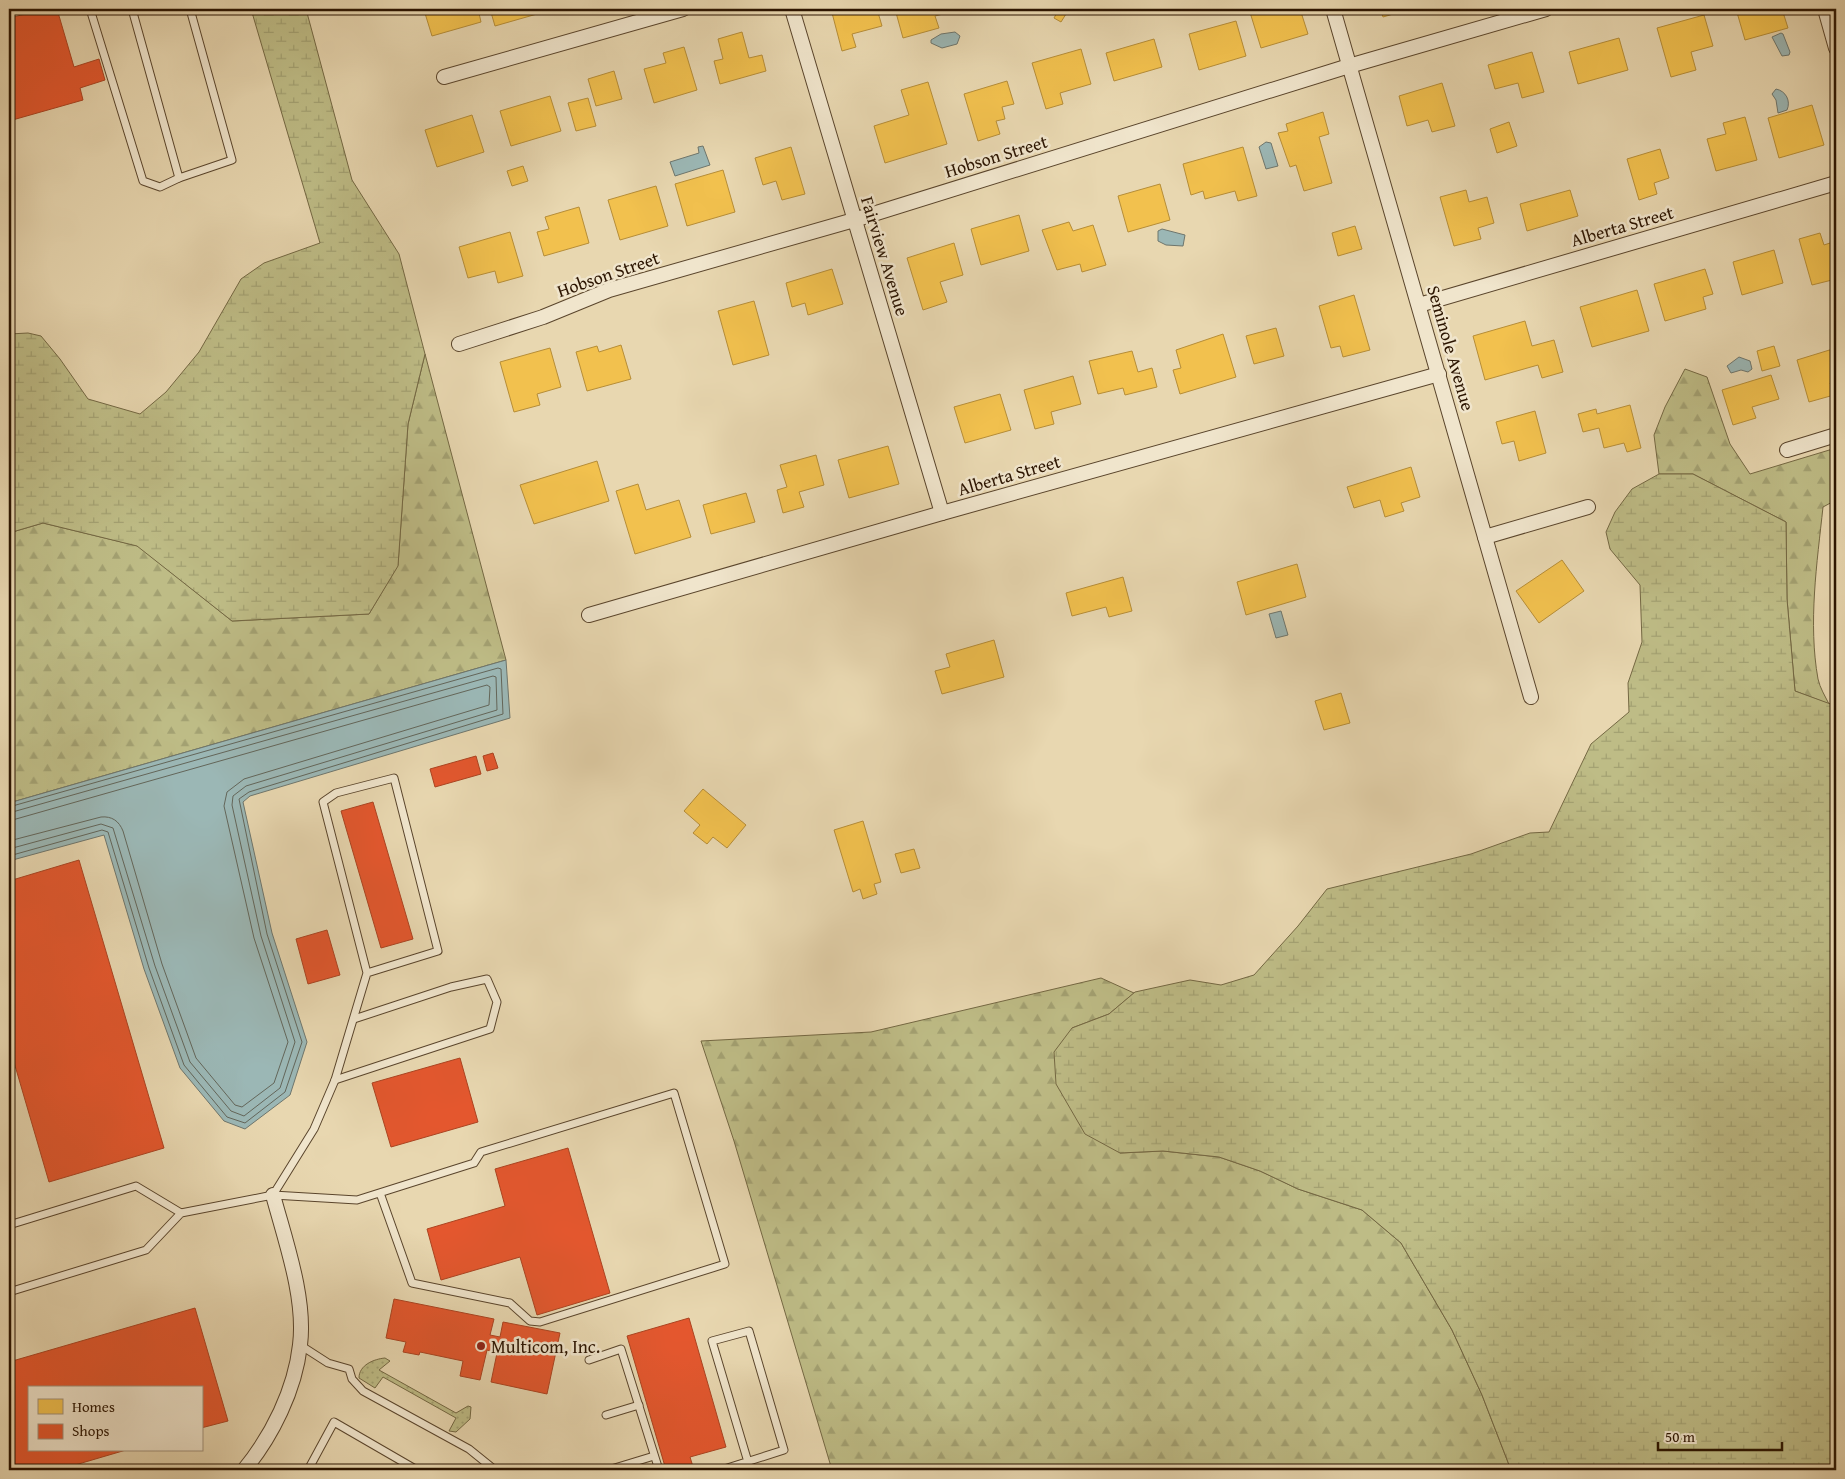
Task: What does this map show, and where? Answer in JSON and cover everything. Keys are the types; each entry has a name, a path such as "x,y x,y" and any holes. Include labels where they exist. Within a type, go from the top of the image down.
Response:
{"street":[{"path":"444,77 683,9"},
{"name":"Fairview Avenue","path":"792,9 942,513"},
{"name":"Seminole Avenue","path":"1333,9 1532,697"},
{"name":"Hobson Street","path":"459,344 543,317 609,290 854,220 1350,66 1546,9"},
{"path":"1825,9 1836,48"},
{"name":"Alberta Street","path":"1419,305 1836,183"},
{"name":"Alberta Street","path":"589,615 942,513 1439,374"},
{"path":"1787,450 1836,435"},
{"path":"1485,538 1588,507"},
{"path":"244,1470 276,1422 291,1380 300,1345 299,1304 273,1195"}],"lane":[{"path":"90,9 143,180 160,187 179,178 232,160 190,9"},
{"path":"132,9 179,178"},
{"path":"273,1195 314,1129 335,1080 367,973 323,802 336,793 394,778 438,951 367,973"},
{"path":"335,1080 490,1029 497,1002 487,979 451,987 354,1019"},
{"path":"9,1292 146,1250 181,1213 273,1195 357,1200 474,1163 481,1152 674,1093 725,1264 629,1296 540,1322 530,1321 510,1303 412,1283 380,1193"},
{"path":"9,1225 136,1186 181,1213"},
{"path":"721,1470 748,1462 784,1450 749,1331 712,1341 748,1462"},
{"path":"300,1345 328,1363 349,1369 352,1379 363,1391 469,1449 495,1470"},
{"path":"589,1360 621,1349 659,1470"},
{"path":"606,1415 639,1405"},
{"path":"308,1470 334,1422 417,1470"},
{"path":"608,1470 654,1456"}],"green space":[{"path":"251,9 306,9 352,180 399,254 425,354 408,424 398,566 369,614 232,621 137,546 43,523 9,533 9,334 28,333 41,336 88,399 140,414 166,392 199,352 241,279 264,263 320,243"},
{"path":"425,354 506,660 9,803 9,533 43,523 138,546 232,621 369,614 398,565 408,424"},
{"path":"1685,369 1707,377 1730,444 1750,474 1836,448 1836,500 1823,507 1816,571 1814,615 1815,658 1818,679 1829,704 1795,691 1787,599 1786,522 1693,474 1659,474 1654,435 1665,407"},
{"path":"1659,474 1693,474 1786,522 1787,599 1795,691 1836,706 1836,1470 1511,1470 1482,1395 1452,1330 1401,1243 1362,1210 1298,1189 1260,1171 1219,1157 1163,1151 1120,1153 1085,1134 1056,1084 1054,1052 1072,1028 1109,1014 1135,992 1190,980 1221,985 1254,975 1298,926 1327,889 1471,854 1530,833 1549,832 1591,744 1629,712 1628,683 1642,642 1640,585 1610,549 1606,532 1615,512 1632,489"},
{"path":"1101,978 1134,993 1109,1014 1072,1028 1120,1153 1163,1151 1219,1157 1260,1171 1298,1189 1362,1210 1401,1243 1452,1330 1482,1395 1511,1470 832,1470 734,1141 701,1041 871,1032"},
{"path":"385,1358 390,1361 379,1370 456,1413 468,1406 471,1407 470,1419 456,1432 449,1431 456,1418 383,1377 375,1388 359,1378 364,1366 372,1361"}],"water":[{"path":"955,32 960,36 957,44 942,48 931,43 931,40 941,34"},
{"path":"1781,33 1790,52 1789,55 1782,56 1772,37"},
{"path":"1776,89 1785,94 1788,100 1787,110 1778,113 1776,100 1772,94"},
{"path":"1266,142 1271,143 1278,166 1266,169 1259,147"},
{"path":"703,146 710,165 675,176 670,162 699,153 698,147"},
{"path":"1162,229 1185,235 1183,246 1166,245 1158,241 1158,231"},
{"path":"1739,357 1750,361 1752,369 1748,372 1741,370 1731,373 1727,366"},
{"path":"1281,611 1288,635 1276,638 1269,614"},
{"path":"506,660 510,718 250,796 243,802 272,933 307,1042 290,1095 245,1129 224,1121 180,1068 144,969 104,835 9,861 9,803"}],"building: Homes":[{"path":"478,9 481,22 432,36 424,10"},
{"path":"490,9 536,9 537,14 495,26"},
{"path":"831,9 877,9 882,26 852,34 856,47 842,51"},
{"path":"895,9 946,9 947,13 935,16 939,28 903,38"},
{"path":"1059,9 1066,14 1061,22 1054,18"},
{"path":"1249,9 1300,9 1308,34 1261,48"},
{"path":"1380,9 1407,9 1407,10 1383,17"},
{"path":"1736,9 1782,9 1788,28 1745,40"},
{"path":"1704,15 1713,46 1691,52 1696,70 1671,77 1657,28"},
{"path":"1236,21 1246,56 1199,70 1189,34"},
{"path":"742,32 749,58 762,55 766,71 720,84 714,61 723,59 718,39"},
{"path":"1619,38 1628,70 1578,84 1569,52"},
{"path":"1154,39 1162,67 1114,81 1106,53"},
{"path":"684,47 697,90 654,103 644,69 666,63 663,53"},
{"path":"1081,49 1091,84 1060,93 1063,104 1046,109 1032,63"},
{"path":"1532,52 1544,92 1522,98 1518,83 1495,89 1488,65"},
{"path":"614,71 622,99 596,106 588,79"},
{"path":"1007,81 1014,104 1002,107 1005,119 996,121 1000,134 978,141 964,94"},
{"path":"928,82 947,144 885,163 874,126 909,115 901,90"},
{"path":"1442,83 1455,126 1432,132 1428,120 1407,126 1399,96"},
{"path":"550,96 561,131 511,146 500,111"},
{"path":"588,98 596,126 576,131 568,103"},
{"path":"1812,105 1824,145 1779,158 1768,118"},
{"path":"1323,112 1329,134 1319,137 1332,183 1304,191 1296,165 1290,167 1278,133 1288,131 1286,124"},
{"path":"472,115 484,152 437,167 425,130"},
{"path":"1745,117 1757,160 1716,171 1707,139 1726,134 1723,123"},
{"path":"1509,122 1517,146 1497,153 1490,129"},
{"path":"791,147 805,194 782,200 776,181 763,185 755,158"},
{"path":"1243,147 1257,196 1238,201 1235,191 1205,199 1203,191 1191,195 1183,164"},
{"path":"1660,149 1669,178 1654,183 1657,194 1639,200 1627,159"},
{"path":"523,166 528,181 512,186 507,171"},
{"path":"723,170 735,212 687,226 675,184"},
{"path":"1160,184 1170,220 1128,232 1118,196"},
{"path":"656,186 668,226 620,240 608,200"},
{"path":"1466,190 1469,202 1487,197 1494,223 1478,228 1481,239 1454,246 1440,197"},
{"path":"1570,190 1578,216 1527,231 1520,204"},
{"path":"579,207 589,243 544,256 537,232 549,229 545,217"},
{"path":"1019,215 1029,251 981,265 971,229"},
{"path":"1069,222 1073,231 1093,225 1106,265 1082,272 1080,264 1057,270 1042,230"},
{"path":"1355,226 1362,249 1338,256 1332,233"},
{"path":"510,232 523,276 498,283 495,271 468,278 459,247"},
{"path":"1820,233 1824,245 1836,241 1836,279 1812,285 1799,239"},
{"path":"954,243 963,275 940,282 947,302 923,310 907,258"},
{"path":"1774,250 1783,283 1742,295 1733,262"},
{"path":"832,269 843,304 808,315 805,303 792,307 786,283"},
{"path":"1705,269 1713,294 1703,297 1706,309 1665,321 1654,284"},
{"path":"1637,290 1649,331 1592,347 1580,307"},
{"path":"1354,295 1370,350 1343,357 1340,346 1331,348 1319,306"},
{"path":"754,301 769,355 733,365 718,311"},
{"path":"1525,321 1532,346 1554,340 1563,372 1542,378 1538,365 1485,380 1473,336"},
{"path":"1276,328 1284,356 1254,364 1246,336"},
{"path":"1223,334 1236,377 1180,394 1173,370 1181,368 1176,350"},
{"path":"621,345 631,379 587,391 576,352 597,346 599,352"},
{"path":"1774,346 1780,366 1762,371 1757,351"},
{"path":"550,348 561,387 537,394 540,405 514,412 500,362"},
{"path":"1836,348 1836,382 1830,383 1834,395 1809,402 1797,360"},
{"path":"1132,351 1138,372 1152,368 1157,387 1125,395 1123,388 1098,394 1089,361"},
{"path":"1771,375 1779,399 1752,407 1756,418 1733,425 1722,390"},
{"path":"1073,376 1081,404 1051,412 1054,424 1035,429 1024,390"},
{"path":"1000,394 1011,430 965,443 954,407"},
{"path":"1630,405 1641,448 1627,452 1624,443 1604,448 1599,428 1583,432 1578,414 1596,409 1597,414"},
{"path":"1535,411 1546,453 1519,461 1514,441 1502,444 1496,422"},
{"path":"888,446 899,484 849,498 838,460"},
{"path":"816,455 824,485 799,492 804,507 783,513 777,490 787,487 780,465"},
{"path":"597,461 609,501 534,524 520,485"},
{"path":"1411,467 1420,497 1401,503 1404,511 1385,517 1380,500 1354,508 1347,487"},
{"path":"638,484 646,510 679,500 691,537 635,554 616,491"},
{"path":"746,493 755,522 711,534 703,505"},
{"path":"1562,560 1584,591 1539,623 1516,591"},
{"path":"1297,564 1306,597 1246,615 1237,582"},
{"path":"1123,577 1132,611 1109,617 1106,607 1072,616 1066,593"},
{"path":"994,640 1004,677 942,694 935,671 950,667 946,654"},
{"path":"1341,693 1350,723 1324,730 1315,701"},
{"path":"703,789 746,825 727,848 713,837 707,844 693,833 700,825 684,811"},
{"path":"863,821 881,882 874,884 877,894 863,899 860,889 853,892 834,830"},
{"path":"914,849 920,868 901,873 895,854"}],"building: Shops":[{"path":"9,9 11,9 14,17 43,9 57,9 74,67 99,59 105,80 80,88 83,100 9,121"},
{"path":"493,753 498,768 487,771 483,756"},
{"path":"476,756 481,774 435,787 430,769"},
{"path":"373,802 413,939 381,948 341,811"},
{"path":"79,860 164,1148 49,1182 9,1045 9,881"},
{"path":"327,930 340,975 308,984 296,939"},
{"path":"460,1058 478,1122 391,1147 372,1083"},
{"path":"568,1148 610,1293 537,1315 520,1257 441,1280 427,1229 505,1206 495,1169"},
{"name":"Multicom, Inc.","path":"394,1299 494,1319 490,1335 500,1337 503,1322 560,1333 547,1394 491,1382 497,1353 487,1350 480,1380 460,1376 463,1361 420,1352 419,1355 403,1352 406,1342 386,1338"},
{"path":"195,1308 228,1421 202,1428 202,1386 28,1386 28,1452 119,1452 58,1470 9,1470 9,1362"},
{"path":"689,1318 726,1447 690,1457 694,1470 666,1470 627,1336"}],"place":[{"name":"Multicom, Inc.","path":"481,1346"}]}
